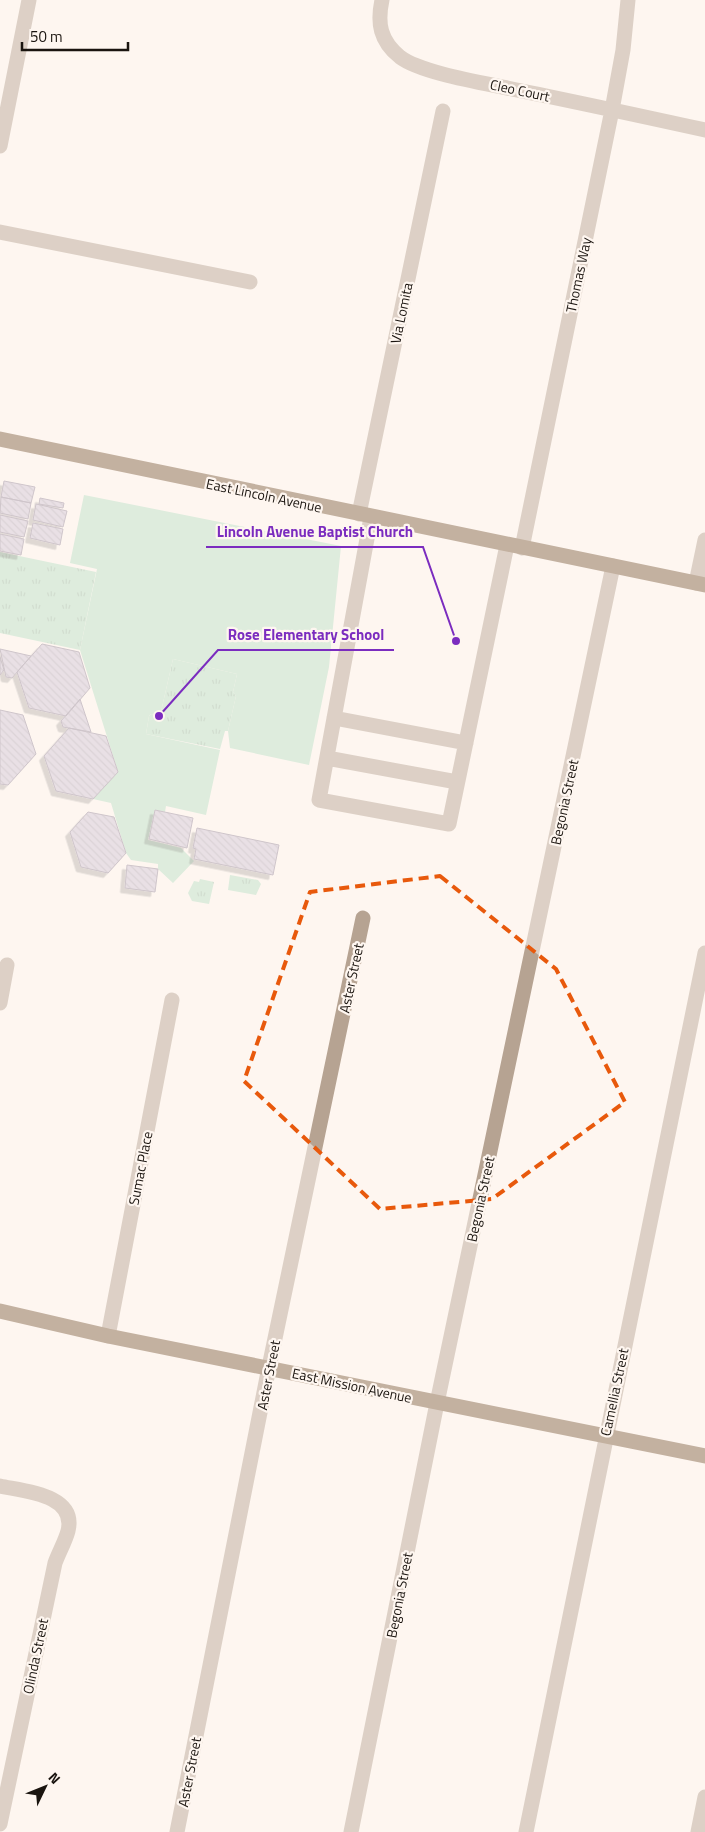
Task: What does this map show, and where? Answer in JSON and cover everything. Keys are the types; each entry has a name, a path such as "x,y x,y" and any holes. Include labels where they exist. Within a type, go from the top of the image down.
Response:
{"main road":[{"name":"East Lincoln Avenue","path":"0,439 701,584"},
{"name":"East Mission Avenue","path":"0,1310 108,1336 705,1456"}],"street":[{"path":"0,146 29,0"},
{"name":"Cleo Court","path":"382,0 379,21 382,35 388,46 402,58 452,76 705,130"},
{"name":"Thomas Way","path":"327,758 320,800 449,824 466,743 515,547 612,110 623,50 628,0"},
{"name":"Via Lomita","path":"327,758 365,516 443,111"},
{"path":"0,232 250,282"},
{"path":"701,584 705,540"},
{"name":"Begonia Street","path":"351,1832 437,1403 613,566"},
{"path":"334,718 466,743"},
{"path":"327,758 457,782"},
{"name":"Aster Street","path":"177,1832 269,1367 363,918"},
{"name":"Camellia Street","path":"526,1832 705,953"},
{"path":"0,1002 8,965"},
{"name":"Sumac Place","path":"108,1336 172,1000"},
{"name":"Olinda Street","path":"0,1486 49,1496 57,1501 69,1517 68,1530 55,1563 0,1824"},
{"path":"698,1832 705,1797"}],"highlighted area":[{"path":"440,876 556,969 625,1102 492,1199 380,1209 244,1081 310,892"}],"green space":[{"path":"84,495 341,546 329,667 309,765 230,748 228,731 236,696 233,692 237,674 173,659 160,716 151,714 149,716 146,734 220,750 206,815 166,806 165,812 155,810 148,840 181,848 194,861 173,883 158,869 158,864 131,860 126,853 111,803 93,799 118,772 80,650 97,569 70,563"},
{"path":"0,552 96,572 80,650 0,633"},
{"path":"173,659 237,674 233,692 236,696 228,731 225,731 220,749 146,734 149,716 151,714 160,716"},
{"path":"230,875 258,880 261,884 256,895 228,890"},
{"path":"200,879 214,882 209,904 192,901 188,893 194,881 199,882"}],"building":[{"path":"4,481 35,487 31,503 1,497"},
{"path":"1,497 31,503 28,519 0,513"},
{"path":"40,498 64,503 63,508 39,504"},
{"path":"36,504 67,511 63,527 33,520"},
{"path":"0,515 28,521 24,537 0,532"},
{"path":"33,523 63,529 60,545 30,538"},
{"path":"0,534 24,539 21,555 0,551"},
{"path":"42,644 79,652 90,688 66,716 29,708 17,672"},
{"path":"0,649 31,656 12,678 6,677"},
{"path":"0,657 4,670 0,675"},
{"path":"80,699 91,732 63,727 61,721"},
{"path":"0,710 23,715 36,754 8,785 0,784"},
{"path":"69,728 106,736 118,772 93,799 56,791 44,756"},
{"path":"155,810 193,818 187,848 149,839"},
{"path":"88,812 114,817 126,853 108,873 81,867 70,832"},
{"path":"197,828 279,845 273,875 194,859 196,849 193,848"},
{"path":"127,865 158,869 155,892 125,888"}],"place":[{"name":"Lincoln Avenue Baptist Church","path":"456,641"},
{"name":"Rose Elementary School","path":"159,716"}]}
